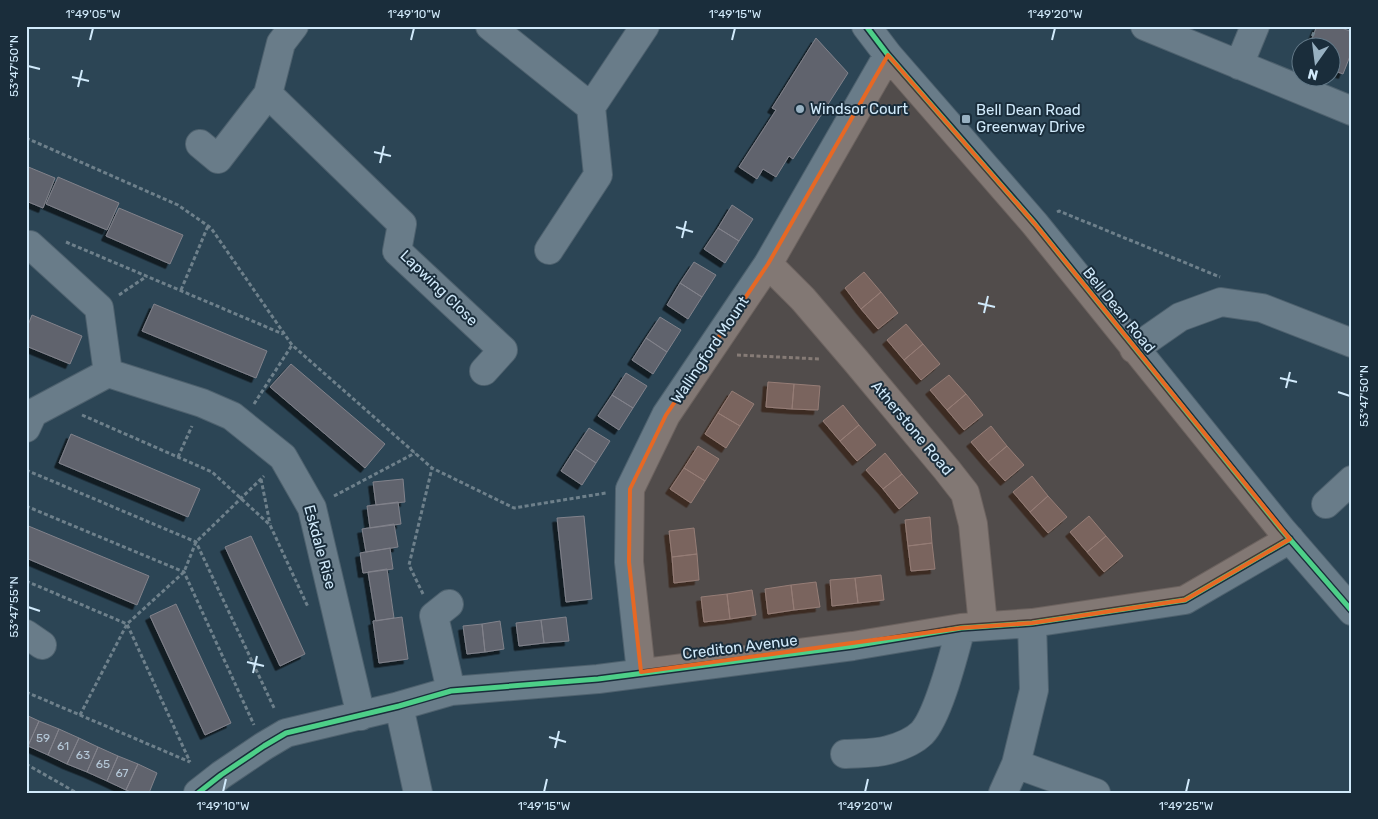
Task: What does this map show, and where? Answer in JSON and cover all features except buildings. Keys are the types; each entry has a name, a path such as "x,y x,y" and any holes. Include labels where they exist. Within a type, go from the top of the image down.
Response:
{"street":[{"path":"200,144 218,159 268,94 281,43 294,26"},
{"path":"490,26 591,107"},
{"path":"549,250 598,176 591,107 645,26"},
{"name":"Bell Dean Road","path":"866,26 888,55 1034,224 1290,539 1352,611"},
{"path":"1145,26 1351,108"},
{"path":"1239,65 1255,26"},
{"name":"Wallingford Mount","path":"641,672 630,562 630,489 666,415 768,264 888,55"},
{"name":"Lapwing Close","path":"268,94 402,224 397,250 503,350 484,371"},
{"path":"30,244 99,308 108,373 34,411"},
{"name":"Atherstone Road","path":"768,264 802,299 856,361 941,462 965,494 973,524 972,627"},
{"path":"1134,349 1180,317 1221,302 1262,308 1352,343"},
{"name":"Eskdale Rise","path":"108,373 202,403 232,416 283,457 312,508 361,716"},
{"path":"1326,504 1352,480"},
{"name":"Crediton Avenue","path":"198,793 221,775 275,740 450,692 598,679 853,646 972,627 1032,622 1185,600 1290,539"},
{"path":"441,610 450,692"},
{"path":"1003,793 1016,764 1034,690 1032,622"},
{"path":"845,754 886,751 904,744 921,734 935,711 950,668 972,627"},
{"path":"399,706 418,793"},
{"path":"1016,764 1096,793"}],"path":[{"path":"1311,38 1315,30"},
{"path":"26,138 178,204 208,226 292,345 432,468 514,508 630,489"},
{"path":"1034,224 1059,211 1228,280"},
{"path":"181,290 208,226"},
{"path":"62,240 284,334"},
{"path":"99,308 147,276"},
{"path":"241,424 292,345"},
{"path":"707,354 856,361"},
{"path":"178,457 202,403"},
{"path":"34,411 178,457 212,472 270,525"},
{"path":"312,508 415,453"},
{"path":"80,715 127,624 184,572 196,542 283,457"},
{"path":"432,468 409,565 441,610"},
{"path":"26,470 196,542 275,740"},
{"path":"261,480 270,525 312,616"},
{"path":"26,506 184,572 275,740"},
{"path":"26,581 127,624 190,762"},
{"path":"26,692 221,775"},
{"path":"26,764 77,793"}],"highlighted area":[{"path":"888,55 1035,224 1290,539 1185,600 1032,623 961,628 641,672 629,562 630,489 666,415 768,264"}],"cycle path":[{"path":"866,26 888,55 1035,224 1281,529 1352,611"},
{"path":"198,793 221,775 286,733 399,706 451,691 598,679 853,646 961,628 1032,623 1185,600 1290,539"}],"place":[{"name":"Windsor Court","path":"800,109"},
{"name":"Bell Dean Road Greenway Drive","path":"966,119"}]}
